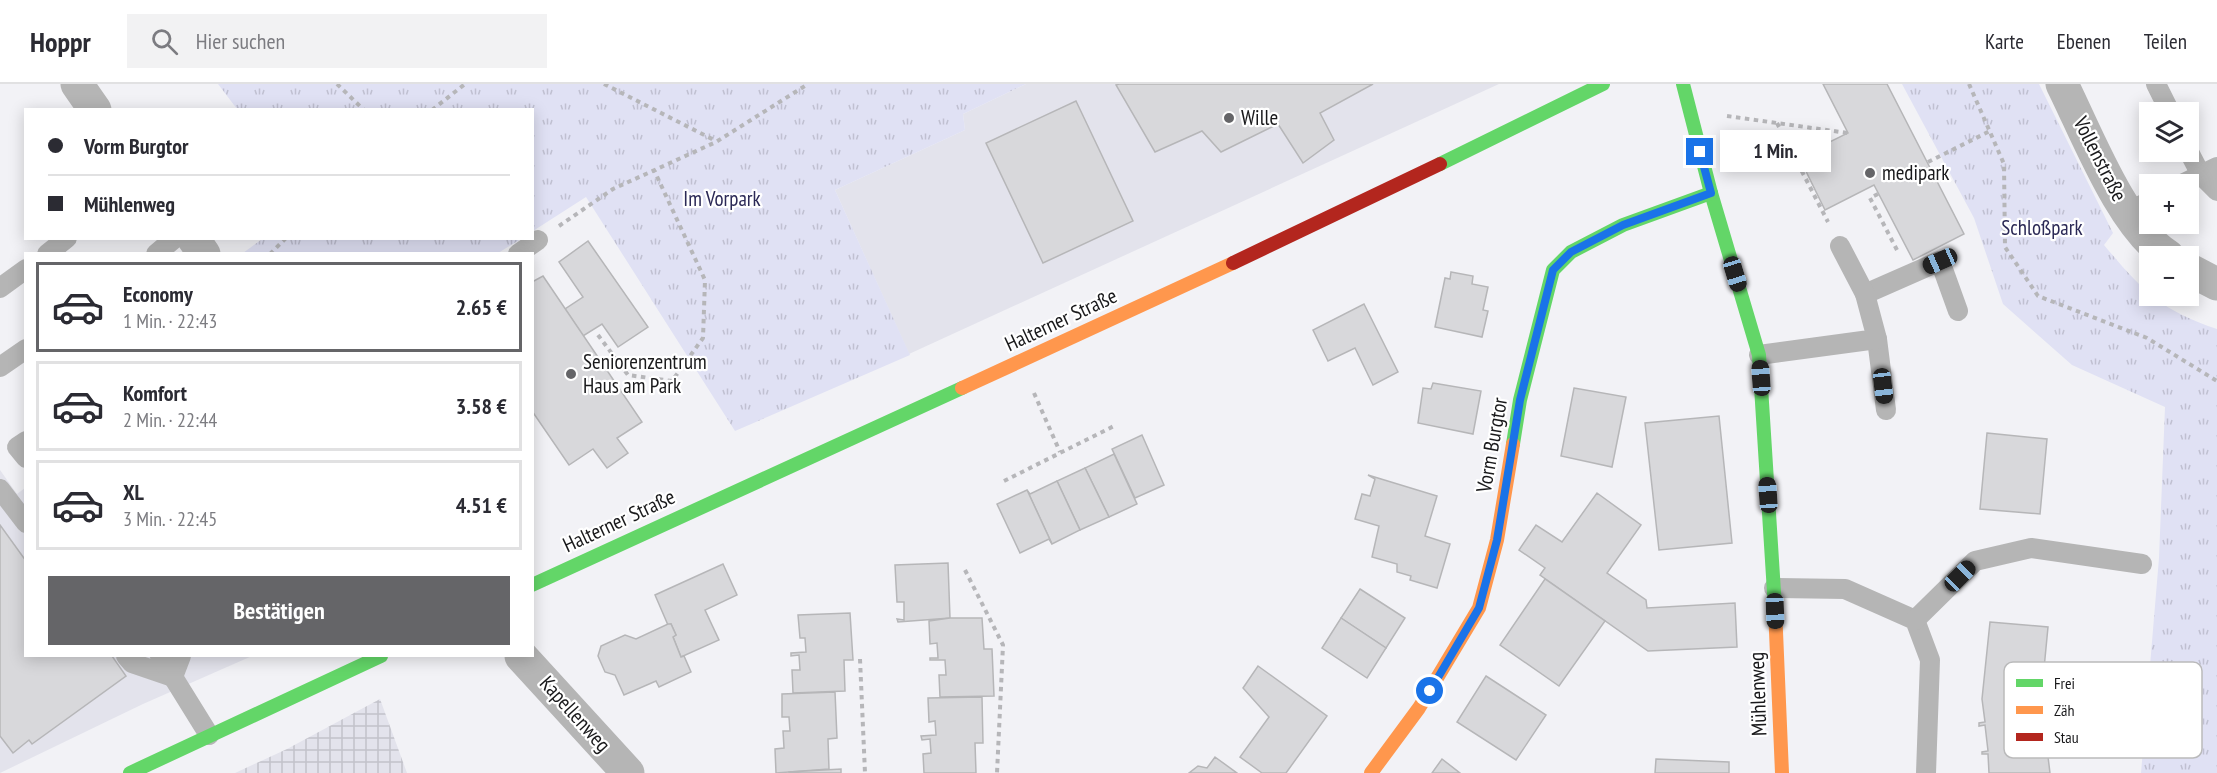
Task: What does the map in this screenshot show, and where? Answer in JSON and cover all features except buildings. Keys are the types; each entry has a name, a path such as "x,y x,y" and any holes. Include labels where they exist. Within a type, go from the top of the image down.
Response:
{"main road":[{"name":"Halterner Straße","path":"534,584 1299,234 1603,84"},
{"name":"Mühlenweg","path":"1683,84 1711,193 1759,355 1774,588 1782,773"},
{"name":"Vorm Burgtor","path":"1371,773 1419,708 1452,657 1479,608 1497,540 1520,400 1553,270 1571,252 1623,225 1711,193"},
{"path":"130,773 379,657"}],"street":[{"path":"77,84 94,108"},
{"name":"Vollenstraße","path":"2062,84 2138,207 2156,246"},
{"path":"2199,275 2217,284"},
{"name":"Kapellenweg","path":"522,657 628,773"}],"lane":[{"path":"2156,84 2165,102"},
{"path":"2209,171 2217,190"},
{"path":"50,252 64,240"},
{"path":"158,252 174,240"},
{"path":"521,252 538,240"},
{"path":"1840,246 1865,294 1877,339 1886,410"},
{"path":"1865,294 1940,261 1958,311"},
{"path":"0,288 24,270"},
{"path":"1759,355 1877,339"},
{"path":"0,367 24,350"},
{"path":"24,442 17,447 24,456"},
{"path":"0,489 24,520"},
{"path":"1915,620 1975,561 2031,548 2142,564"},
{"path":"1774,588 1845,589 1915,620 1930,660 1926,773"},
{"path":"127,657 132,663 173,677"},
{"path":"161,657 208,735"},
{"path":"173,677 181,657"}],"path":[{"path":"337,84 362,108"},
{"path":"435,108 465,84"},
{"path":"604,84 716,142"},
{"path":"538,240 613,189 716,142 808,84"},
{"path":"1969,84 2004,164 2005,247 2037,296 2147,338 2217,381"},
{"path":"1689,111 1848,132"},
{"path":"1777,123 1840,246"},
{"path":"1928,162 1990,131"},
{"path":"598,334 628,375 672,381 703,338 705,280 654,170"},
{"path":"1878,194 1870,198 1910,274"},
{"path":"272,252 284,240"},
{"path":"1020,362 1060,452"},
{"path":"1004,481 1116,425"},
{"path":"965,570 1003,645 997,773"},
{"path":"860,658 865,773"}],"shaded area":[{"path":"1026,84 1499,84 909,354 835,190 965,130 963,114"},
{"path":"0,470 17,494 24,489 24,657 250,657 143,704 0,773"},
{"path":"380,699 407,773 235,773 287,749"}],"green space":[{"name":"Im Vorpark","path":"218,84 1026,84 963,114 965,130 835,190 910,355 735,431 586,197 534,230 534,108 236,108"},
{"name":"Schloßpark","path":"1902,84 2039,84 2113,233 2104,245 2139,284 2139,306 2166,306 2197,322 2217,329 2217,773 2141,773 2142,758 2202,758 2202,662 2150,662 2159,558 2165,407 2072,365 2003,304 1974,218"},
{"path":"261,240 519,240 500,252 244,252"}],"traffic: fast":[{"path":"1440,164 1603,84"},
{"path":"1683,84 1711,193 1759,355 1775,608"},
{"path":"1513,444 1520,400 1553,270 1571,252 1623,225 1711,193"},
{"path":"534,584 962,388"},
{"path":"130,773 379,657"}],"traffic: slow":[{"path":"962,388 1233,263"},
{"path":"1371,773 1419,708 1479,608 1497,540 1513,444"},
{"path":"1775,608 1782,773"}],"traffic: jam":[{"path":"1233,263 1440,164"}],"place":[{"name":"Wille","path":"1229,118"},
{"name":"medipark","path":"1870,173"},
{"name":"Seniorenzentrum Haus am Park","path":"571,374"}],"route":[{"path":"1430,691 1479,608 1497,540 1520,400 1553,270 1571,252 1623,225 1711,193 1700,152"}]}
